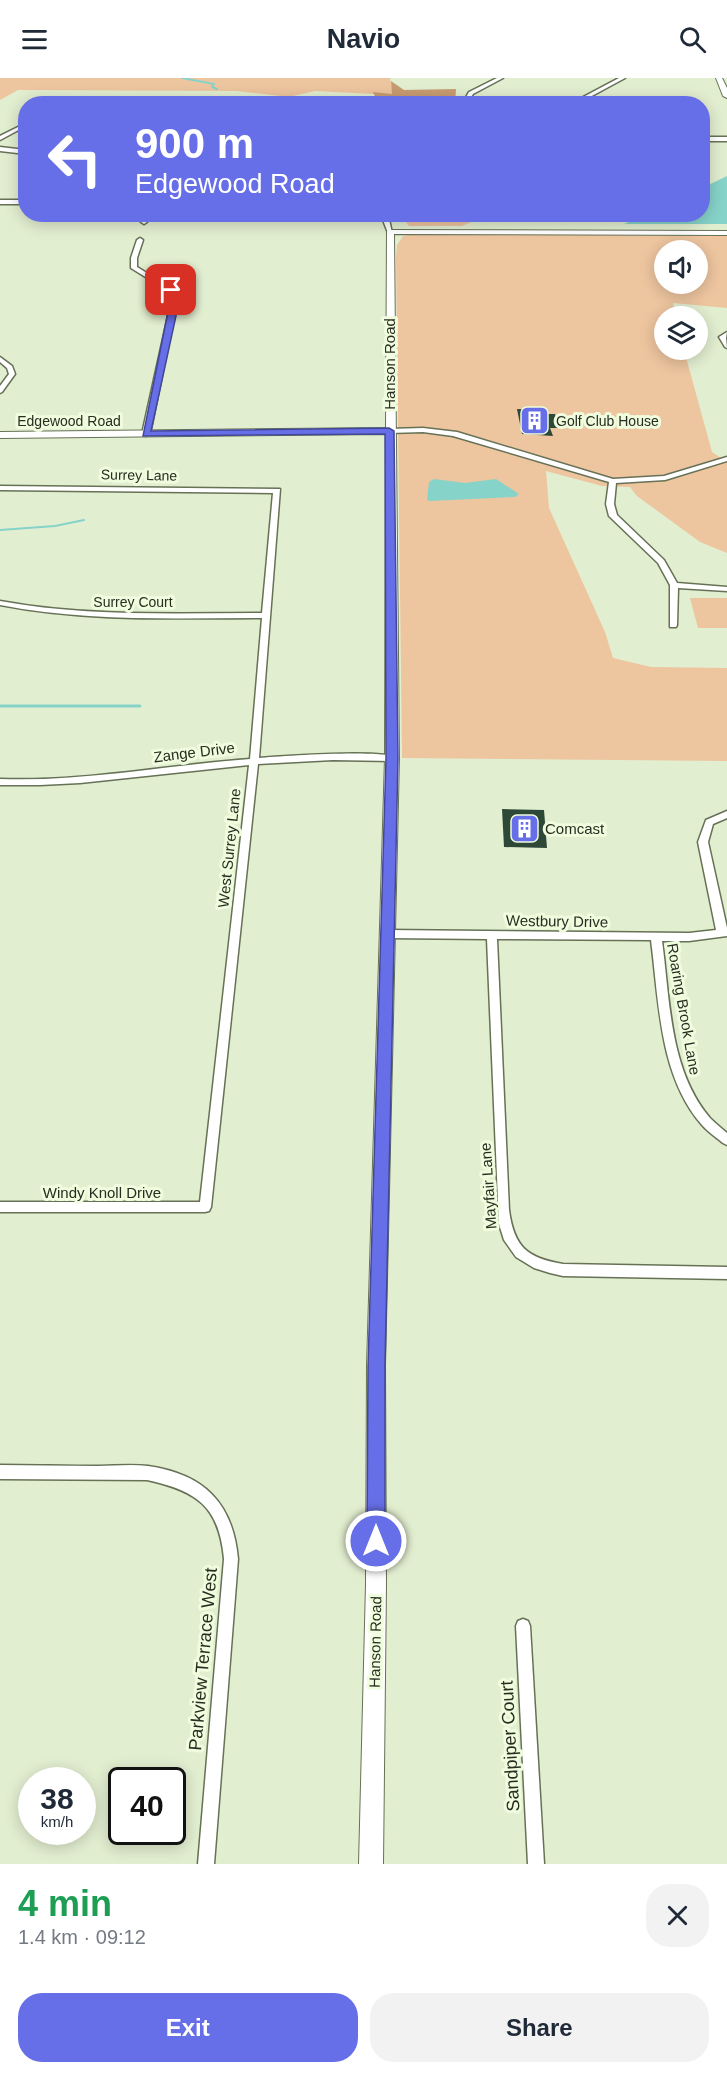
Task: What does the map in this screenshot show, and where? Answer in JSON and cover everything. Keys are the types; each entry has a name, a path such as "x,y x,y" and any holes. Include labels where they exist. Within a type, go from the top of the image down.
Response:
{"street":[{"path":"469,96 489,82 501,78"},
{"path":"588,96 623,78"},
{"path":"651,78 661,80"},
{"path":"719,78 727,96"},
{"path":"482,80 489,82"},
{"path":"0,138 18,128"},
{"path":"710,139 727,139"},
{"path":"0,149 18,151"},
{"path":"0,202 18,202"},
{"path":"387,222 390,232 727,233"},
{"name":"Hanson Road","path":"371,1864 376,1584 376,1366 392,758 390,232"},
{"path":"141,240 134,258 134,268 171,290 174,302 146,434"},
{"path":"727,334 722,337 727,346"},
{"path":"0,359 10,367 12,374 0,391"},
{"path":"389,431 423,430 463,436 613,481 665,478 704,464 727,459"},
{"name":"Edgewood Road","path":"0,435 389,431"},
{"path":"613,481 610,504 613,516 661,562 674,585 673,625"},
{"name":"Surrey Lane","path":"0,488 277,491"},
{"name":"West Surrey Lane","path":"205,1207 254,760 277,491"},
{"path":"674,585 727,590"},
{"name":"Surrey Court","path":"0,603 24,609 84,615 266,615"},
{"name":"Zange Drive","path":"0,782 51,783 254,760 327,756 392,758"},
{"path":"724,932 704,834 709,822 727,814"},
{"name":"Westbury Drive","path":"387,934 689,937 724,932"},
{"name":"Mayfair Lane","path":"492,936 504,1221 514,1250 528,1261 544,1268 727,1273"},
{"name":"Roaring Brook Lane","path":"656,937 678,1077 694,1109 713,1130 727,1140"},
{"name":"Windy Knoll Drive","path":"0,1207 205,1207"},
{"name":"Parkview Terrace West","path":"0,1472 147,1473 185,1482 208,1499 226,1528 231,1541 231,1559 206,1864"},
{"name":"Sandpiper Court","path":"523,1626 536,1864"}],"shaded area":[{"path":"0,78 390,78 393,95 315,91 293,96 280,96 236,91 18,90 0,100"},
{"path":"391,81 404,90 456,89 456,96 375,96 373,92 392,94"},
{"path":"406,222 471,222 462,226 409,226"},
{"path":"416,234 727,236 727,308 673,303 674,306 654,306 654,360 687,360 712,452 727,462 727,553 700,542 637,496 630,487 602,486 546,471 549,508 605,632 613,658 651,667 727,668 727,761 402,758 397,245 403,236"},
{"path":"690,598 727,598 727,628 698,628"}],"water":[{"path":"727,176 727,224 624,224 628,222 710,222 710,184"},
{"path":"434,479 465,483 496,479 519,494 515,497 430,501 427,500 429,482"}],"building":[{"name":"Golf Club House","path":"517,409 541,410 542,414 555,414 559,428 550,428 553,436 522,434"},
{"name":"Comcast","path":"502,809 544,810 547,848 504,847"}],"waterway":[{"path":"182,78 214,84 212,87 217,89"},
{"path":"0,530 55,526 84,520"},
{"path":"0,706 140,706"}],"place":[{"name":"Golf Club House","path":"535,421"},
{"name":"Comcast","path":"524,828"}],"route":[{"path":"171,290 174,302 146,434 389,431 392,758 376,1366 376,1541"}]}
